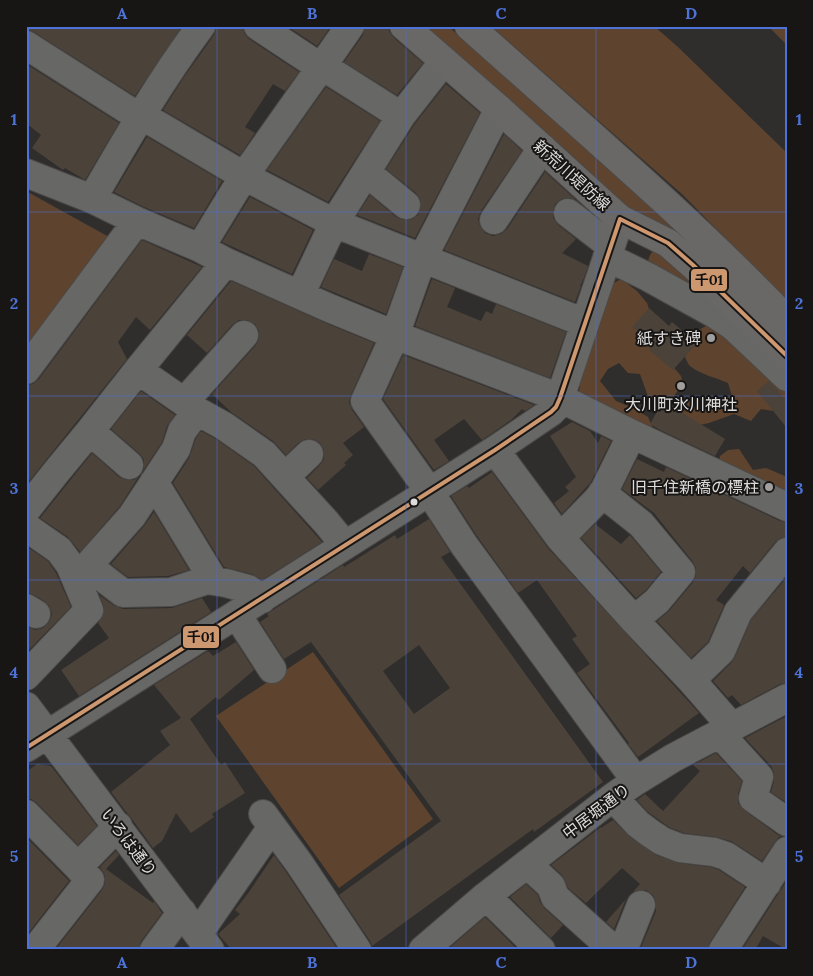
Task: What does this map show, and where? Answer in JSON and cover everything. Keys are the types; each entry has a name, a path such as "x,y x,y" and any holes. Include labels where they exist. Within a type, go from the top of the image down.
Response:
{"main road":[{"name":"新荒川堤防線","path":"404,26 620,219 668,243 787,356"},
{"path":"469,26 660,197 787,320"}],"street":[{"path":"39,26 26,45 140,117 146,118 244,176 334,223 585,323"},
{"path":"92,199 140,117 175,62 201,26"},
{"path":"258,26 314,64 327,69 401,116"},
{"path":"200,248 244,176 350,26"},
{"path":"300,295 334,223 401,116 444,61"},
{"path":"499,109 422,258 395,336 365,401 429,491 464,545 636,781"},
{"path":"494,220 542,148"},
{"path":"366,172 406,205"},
{"path":"26,173 92,199 137,222 200,248 226,262 395,336 560,398 787,507"},
{"path":"568,213 609,251 648,277 733,326 787,377"},
{"path":"37,741 262,599 344,544 495,450 551,412 556,407 560,398 620,219"},
{"path":"26,370 137,222"},
{"path":"648,277 639,267 637,259 641,247 653,240 668,243"},
{"path":"26,510 226,262"},
{"path":"82,573 132,516 176,449 190,406 244,335"},
{"path":"138,370 264,454 344,544"},
{"path":"90,431 129,465"},
{"path":"560,538 602,493 632,434"},
{"path":"495,450 560,538 691,680 759,777 753,798 787,822"},
{"path":"285,477 309,454"},
{"path":"154,482 214,581"},
{"path":"602,493 641,524 681,572 657,601 634,620"},
{"path":"26,527 59,550 70,565 123,593 171,592 207,580 248,589 262,599"},
{"path":"691,680 720,651 738,612 787,552"},
{"path":"26,676 89,610 82,573"},
{"path":"237,615 272,669"},
{"name":"中居堀通り","path":"424,950 486,896 636,781 673,758 787,698"},
{"name":"いろは通り","path":"26,706 37,741 118,826 147,882 182,912 204,942"},
{"path":"613,798 638,824 662,841 680,848 714,852 726,856 767,883"},
{"path":"26,814 90,880 35,950"},
{"path":"204,942 268,821 299,863 357,950"},
{"path":"78,867 118,826"},
{"path":"723,950 786,853"},
{"path":"527,864 552,886 555,897 614,950"},
{"path":"486,896 535,948"},
{"path":"623,950 641,905"},
{"path":"154,950 182,912"}],"shaded area":[{"path":"422,26 448,26 660,215 787,339 642,223"},
{"path":"491,26 654,26 678,47 787,153 787,301 683,195"},
{"path":"768,26 787,26 787,45"},
{"path":"26,191 109,237 26,350"},
{"path":"658,248 724,306 648,264 650,255"},
{"path":"621,279 637,291 647,303 666,358 681,376 683,384 671,400 652,402 649,399 640,374 628,373 619,363 608,369 600,381 616,401 648,417 654,430 578,394 580,387 577,381 607,299 614,283"},
{"path":"716,323 787,389 787,413 761,409 751,421 734,414 695,426 683,419 678,404 698,397 721,399 732,396 728,383 694,369 689,365 683,352 696,333 704,327"},
{"path":"739,449 753,470 766,468 787,477 787,500 718,465 720,456 728,450"},
{"path":"313,652 433,819 339,888 216,716"}],"building":[{"path":"26,26 182,26 135,96 34,32 26,29"},
{"path":"216,26 243,26 244,33 249,39 299,72 285,91 273,84 245,127 255,133 240,155 163,110 214,35"},
{"path":"287,26 331,26 317,46"},
{"path":"365,26 388,26 394,38 423,63 397,95 344,62 363,35"},
{"path":"26,64 119,123 85,180 65,168 63,170 32,148 41,135 26,123"},
{"path":"446,84 480,113 415,238 357,215 370,195 396,217 403,220 412,219 418,215 421,207 420,199 416,193 386,169 414,125"},
{"path":"326,87 380,121 328,202 267,170"},
{"path":"504,134 522,151 481,211 478,219 480,226 485,233 493,236 501,234 507,229 545,172 576,200 570,198 562,199 555,204 553,211 553,218 558,225 576,239 562,253 588,266 575,302 444,250"},
{"path":"147,137 222,181 194,228 114,192"},
{"path":"250,197 313,230 292,274 222,242"},
{"path":"142,240 202,267 150,330 136,317 118,342 127,359 26,485 26,389 39,379"},
{"path":"369,254 403,267 386,314 321,287 334,259 362,271"},
{"path":"432,279 455,288 447,307 481,321 486,311 492,314 496,304 566,332 550,378 415,326"},
{"path":"231,281 374,343 349,402 352,410 364,427 343,443 353,455 344,463 346,465 318,490 307,478 324,459 324,450 320,443 313,439 305,439 286,455 273,441 231,412 212,394 256,345 259,331 255,324 247,320 239,320 232,325 207,353 187,335"},
{"path":"649,308 669,326 672,322 697,343 673,370 649,350 653,345 632,327"},
{"path":"403,355 534,405 525,411 522,409 511,420 482,440 464,419 434,440 449,461 434,470 383,399"},
{"path":"769,381 787,401 787,428 757,391"},
{"path":"141,391 175,415 167,426 162,442 143,471 144,460 140,454 111,429"},
{"path":"663,401 725,439 715,456 650,424"},
{"path":"572,422 590,431 598,443 601,436 611,441 591,482 562,514 554,503 569,491 565,487 576,477 550,436"},
{"path":"201,431 216,439 254,466 322,542 262,580 252,574 224,567 173,483 189,458 196,438"},
{"path":"92,453 119,477 126,480 134,480 139,476 120,506 80,552 68,537 40,518"},
{"path":"637,459 664,472 666,467 780,521 787,522 787,537 775,542 750,573 743,566 716,600 724,605 708,642 691,658 657,621 669,611 693,582 696,568 654,513 622,489"},
{"path":"492,472 548,548 699,713 638,757 577,673 590,664 572,639 577,636 537,580 518,593 451,496 467,486 469,488"},
{"path":"154,512 189,570 168,576 128,577 111,564"},
{"path":"429,519 450,552 441,557 603,782 534,832 533,829 372,946 339,895 441,821 311,642 284,659 260,622 269,616 267,614 343,565 344,567 395,535 397,539","holes":["419,645 450,688 414,714 383,671"]},
{"path":"595,524 621,544 630,535 661,572 646,590 636,598 581,538"},
{"path":"26,546 48,561 56,573 71,607 26,653 26,626 35,630 43,628 49,622 52,614 49,606 44,601 26,592"},
{"path":"787,577 787,683 780,684 741,705 732,695 728,698 713,681 732,662 751,620"},
{"path":"99,595 113,605 123,609 172,608 202,598 211,612 79,696 61,670 109,638 98,623 104,612"},
{"path":"236,642 254,670 219,700 216,697 190,719 221,765 225,762 245,793 212,814 214,817 191,833 176,813 162,841 153,848 111,792 170,745 160,731 181,718 154,685 208,651 213,656"},
{"path":"787,716 787,803 771,792 774,773 771,766 745,738"},
{"path":"716,753 742,781 738,794 738,803 744,810 782,836 774,843 762,861 731,841 684,833 669,827 648,812 637,800 645,794 663,811 700,771 693,765"},
{"path":"37,764 51,766 97,826 78,845 37,803 31,799 26,799 26,772"},
{"path":"613,820 629,836 656,855 678,863 711,867 745,887 710,942 707,950 640,950 656,911 656,902 653,895 646,890 633,892 640,884 622,868 586,903 568,888 562,875 551,865"},
{"path":"26,837 69,881 26,936"},
{"path":"116,851 119,855 106,869 153,903 154,901 162,913 141,941 139,950 55,950 102,890 105,876 100,867"},
{"path":"274,855 338,950 232,950 218,934 240,914 235,910"},
{"path":"787,880 787,950 763,936 755,950 742,950"},
{"path":"526,884 538,895 545,909 563,925 551,938 510,897"},
{"path":"626,899 614,929 606,922"},
{"path":"484,918 518,950 447,950"}],"transit line":[{"name":"千01","path":"620,219 668,243 787,356"},
{"name":"千01","path":"26,748 495,450 551,412 556,407 560,398 620,219"}],"place":[{"name":"紙すき碑","path":"711,338"},
{"name":"大川町氷川神社","path":"681,386"},
{"name":"旧千住新橋の標柱","path":"769,487"}]}
